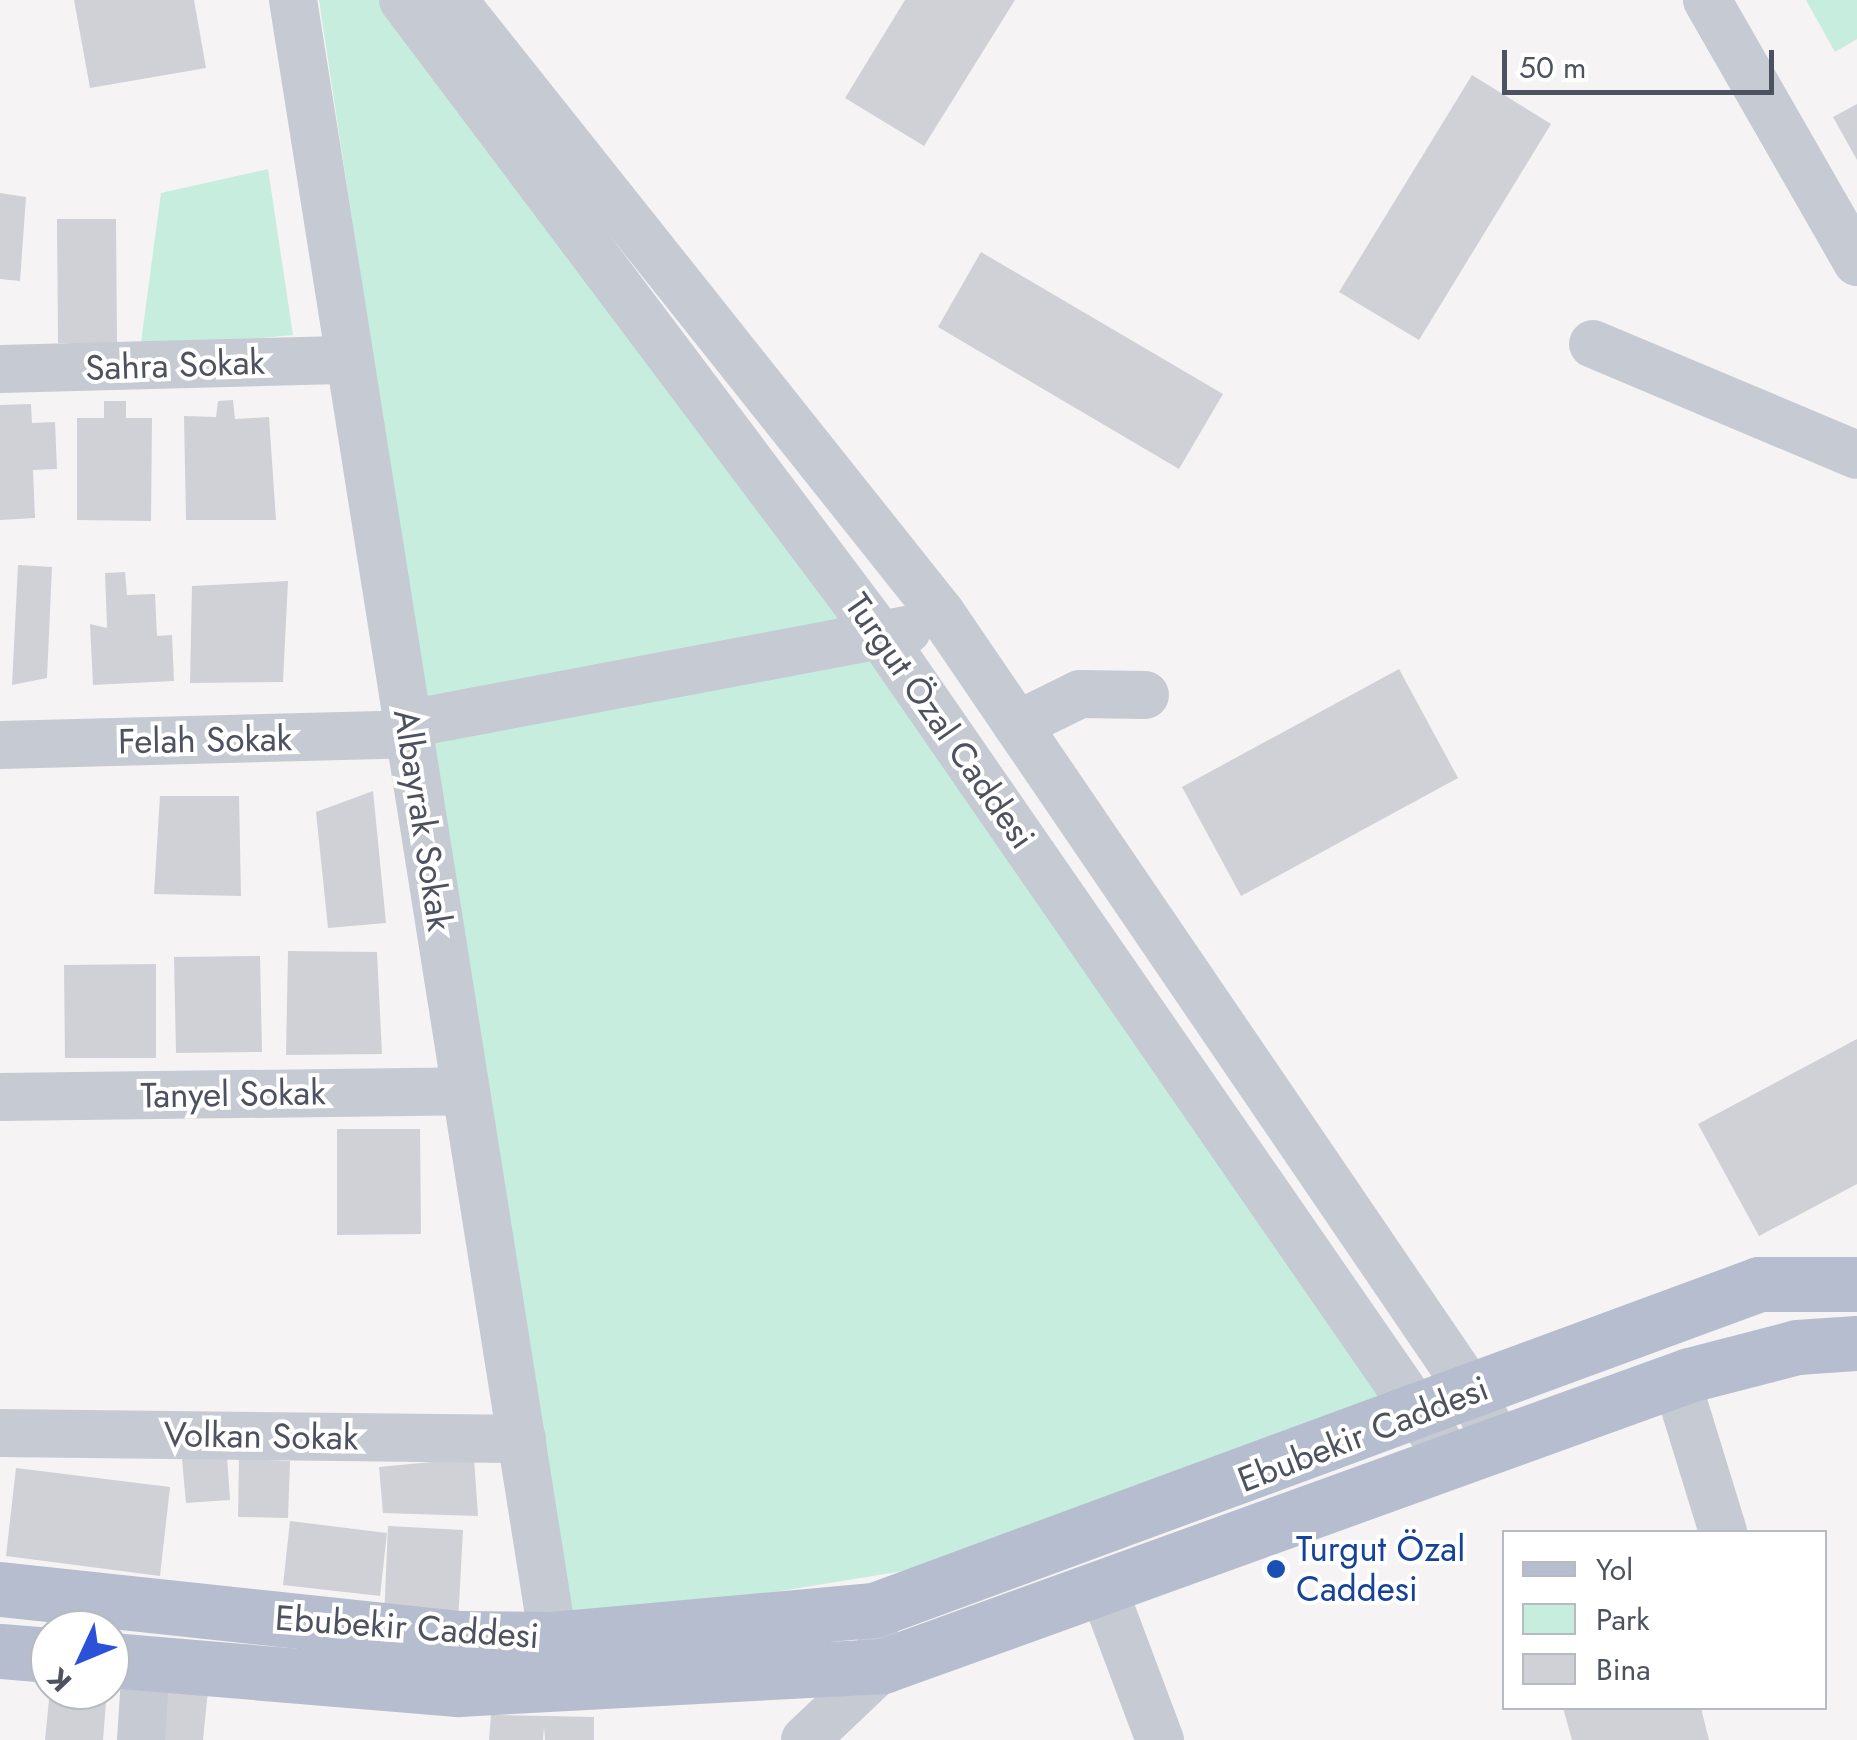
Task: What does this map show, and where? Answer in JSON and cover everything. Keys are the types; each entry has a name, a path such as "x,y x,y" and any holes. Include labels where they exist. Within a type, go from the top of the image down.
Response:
{"main road":[{"name":"Ebubekir Caddesi","path":"0,1590 457,1638 553,1639 874,1610 1759,1284 1857,1284"},
{"name":"Ebubekir Caddesi","path":"130,1661 458,1689 883,1666 1676,1379 1798,1347 1857,1343"},
{"path":"0,1651 30,1653"}],"street":[{"name":"Albayrak Sokak","path":"294,0 553,1639"},
{"name":"Turgut Özal Caddesi","path":"403,0 884,640 1447,1402"},
{"name":"Turgut Özal Caddesi","path":"453,0 942,613 1017,724 1447,1402 1474,1452"},
{"path":"1707,0 1857,262"},
{"path":"1593,344 1857,455"},
{"name":"Sahra Sokak","path":"0,370 350,360"},
{"name":"Felah Sokak","path":"0,745 409,729 884,640 942,613"},
{"path":"1017,724 1080,694 1145,694"},
{"name":"Tanyel Sokak","path":"0,1096 466,1091"},
{"path":"1676,1379 1722,1530"},
{"name":"Volkan Sokak","path":"0,1433 522,1440"},
{"path":"1102,1586 1160,1740"},
{"path":"805,1740 883,1666 874,1610"},
{"path":"130,1672 142,1740"}],"green space":[{"path":"319,0 390,0 1399,1388 928,1567 564,1626"},
{"path":"1806,0 1857,0 1857,39 1835,52"},
{"path":"268,169 293,335 140,350 161,193"}],"building":[{"path":"74,0 194,0 206,68 90,88"},
{"path":"905,0 1015,0 924,146 845,98"},
{"path":"1472,75 1551,124 1419,340 1339,292"},
{"path":"1857,104 1857,160 1833,117"},
{"path":"0,193 26,197 20,281 0,279"},
{"path":"57,219 116,219 117,343 58,343"},
{"path":"981,252 1223,394 1179,469 938,327"},
{"path":"233,400 235,419 269,417 276,520 186,520 184,416 216,417 218,401"},
{"path":"104,401 126,401 126,418 152,418 151,521 77,520 77,418 104,418"},
{"path":"31,404 32,423 55,422 57,469 33,470 35,518 0,520 0,405"},
{"path":"18,565 52,567 47,678 12,685"},
{"path":"125,572 127,595 155,594 157,636 172,635 174,681 93,685 90,624 107,628 105,573"},
{"path":"288,581 283,682 190,683 192,586"},
{"path":"1399,669 1458,778 1241,896 1182,787"},
{"path":"373,791 386,923 328,928 316,812"},
{"path":"160,796 239,796 241,896 154,894"},
{"path":"288,951 377,952 382,1054 286,1055"},
{"path":"260,956 262,1052 176,1053 174,957"},
{"path":"156,964 156,1058 65,1058 64,965"},
{"path":"1857,1039 1857,1184 1759,1236 1698,1124"},
{"path":"337,1129 420,1129 421,1234 337,1235"},
{"path":"227,1456 230,1500 186,1503 182,1459"},
{"path":"474,1458 478,1516 383,1513 379,1467"},
{"path":"239,1459 290,1461 288,1518 238,1517"},
{"path":"16,1468 170,1487 160,1576 6,1556"},
{"path":"290,1521 387,1533 380,1596 283,1585"},
{"path":"388,1526 463,1530 458,1623 384,1619"},
{"path":"157,1674 209,1680 203,1740 150,1740"},
{"path":"48,1710 105,1710 103,1740 45,1740"},
{"path":"1564,1710 1702,1710 1709,1740 1572,1740"},
{"path":"491,1715 594,1717 594,1740 545,1740 544,1726 543,1740 489,1740"}],"place":[{"name":"Turgut Özal Caddesi","path":"1276,1569"}]}
